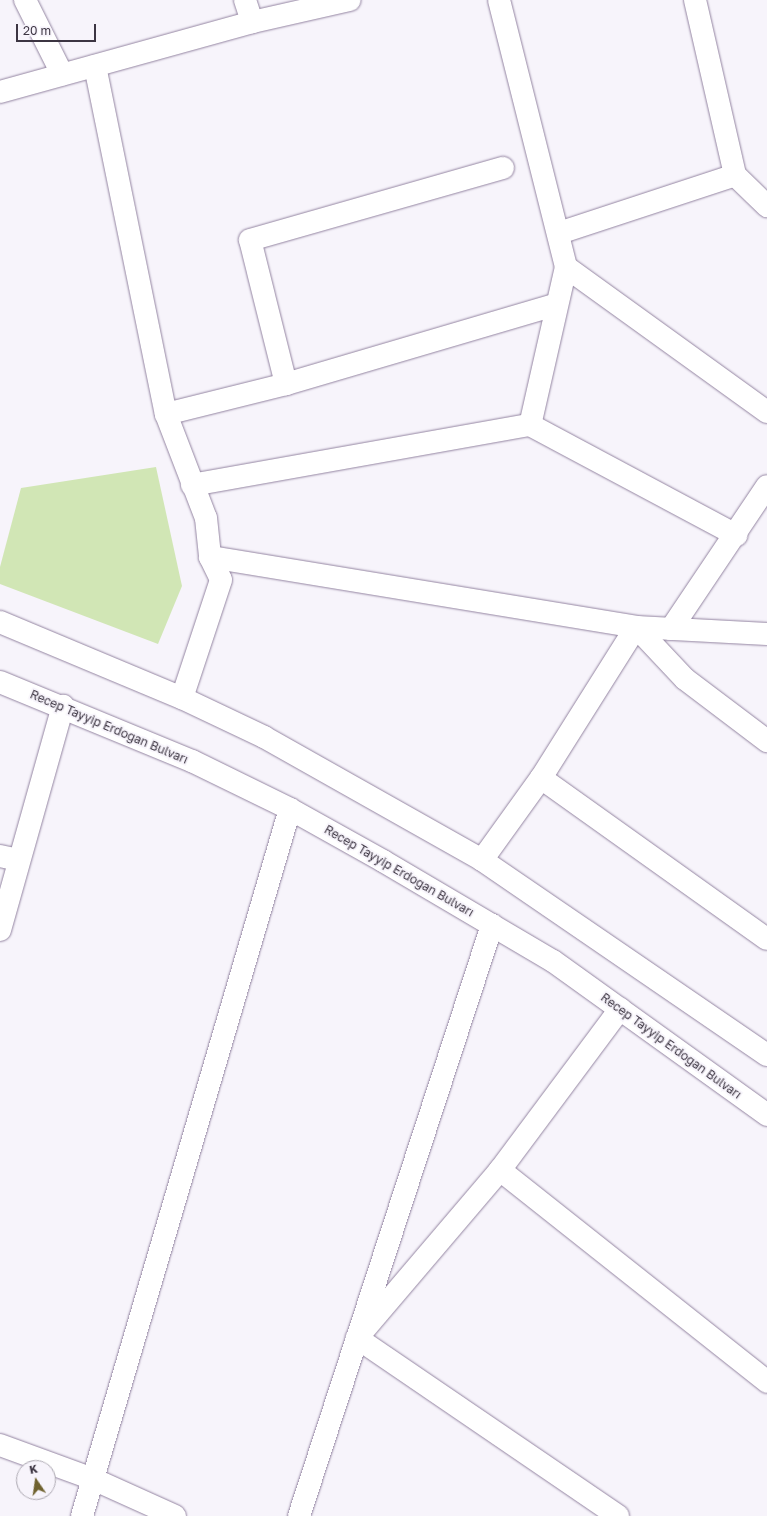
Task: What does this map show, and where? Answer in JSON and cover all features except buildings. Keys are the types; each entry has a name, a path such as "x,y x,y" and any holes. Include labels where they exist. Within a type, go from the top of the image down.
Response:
{"street":[{"path":"25,0 62,74"},
{"path":"245,0 252,22"},
{"path":"0,92 252,22 350,0"},
{"path":"499,0 559,233 566,267 554,306 530,425"},
{"path":"695,0 735,175 767,206"},
{"path":"95,66 166,414 192,485 206,518 210,557 221,580 182,698"},
{"path":"286,384 250,240 503,168"},
{"path":"559,233 735,175"},
{"path":"566,267 767,412"},
{"path":"166,414 286,384 554,306"},
{"path":"192,485 530,425 736,535"},
{"path":"671,629 736,535 767,486"},
{"path":"210,557 636,627 767,634"},
{"path":"0,624 36,636 182,698 264,737 482,860 767,1055"},
{"path":"636,627 685,679 767,741"},
{"path":"482,860 542,778 636,627"},
{"name":"Recep Tayyip Erdoğan Bulvarı","path":"0,682 64,706 290,809 553,961 767,1115"},
{"path":"0,930 10,858 64,706"},
{"path":"542,778 767,939"},
{"path":"82,1516 290,809"},
{"path":"299,1516 492,925"},
{"path":"357,1338 500,1170 620,1009"},
{"path":"500,1170 767,1382"},
{"path":"357,1338 618,1516"},
{"path":"0,1445 93,1479 176,1516"}],"green space":[{"path":"156,467 182,586 158,644 0,584 0,567 21,488"}]}
